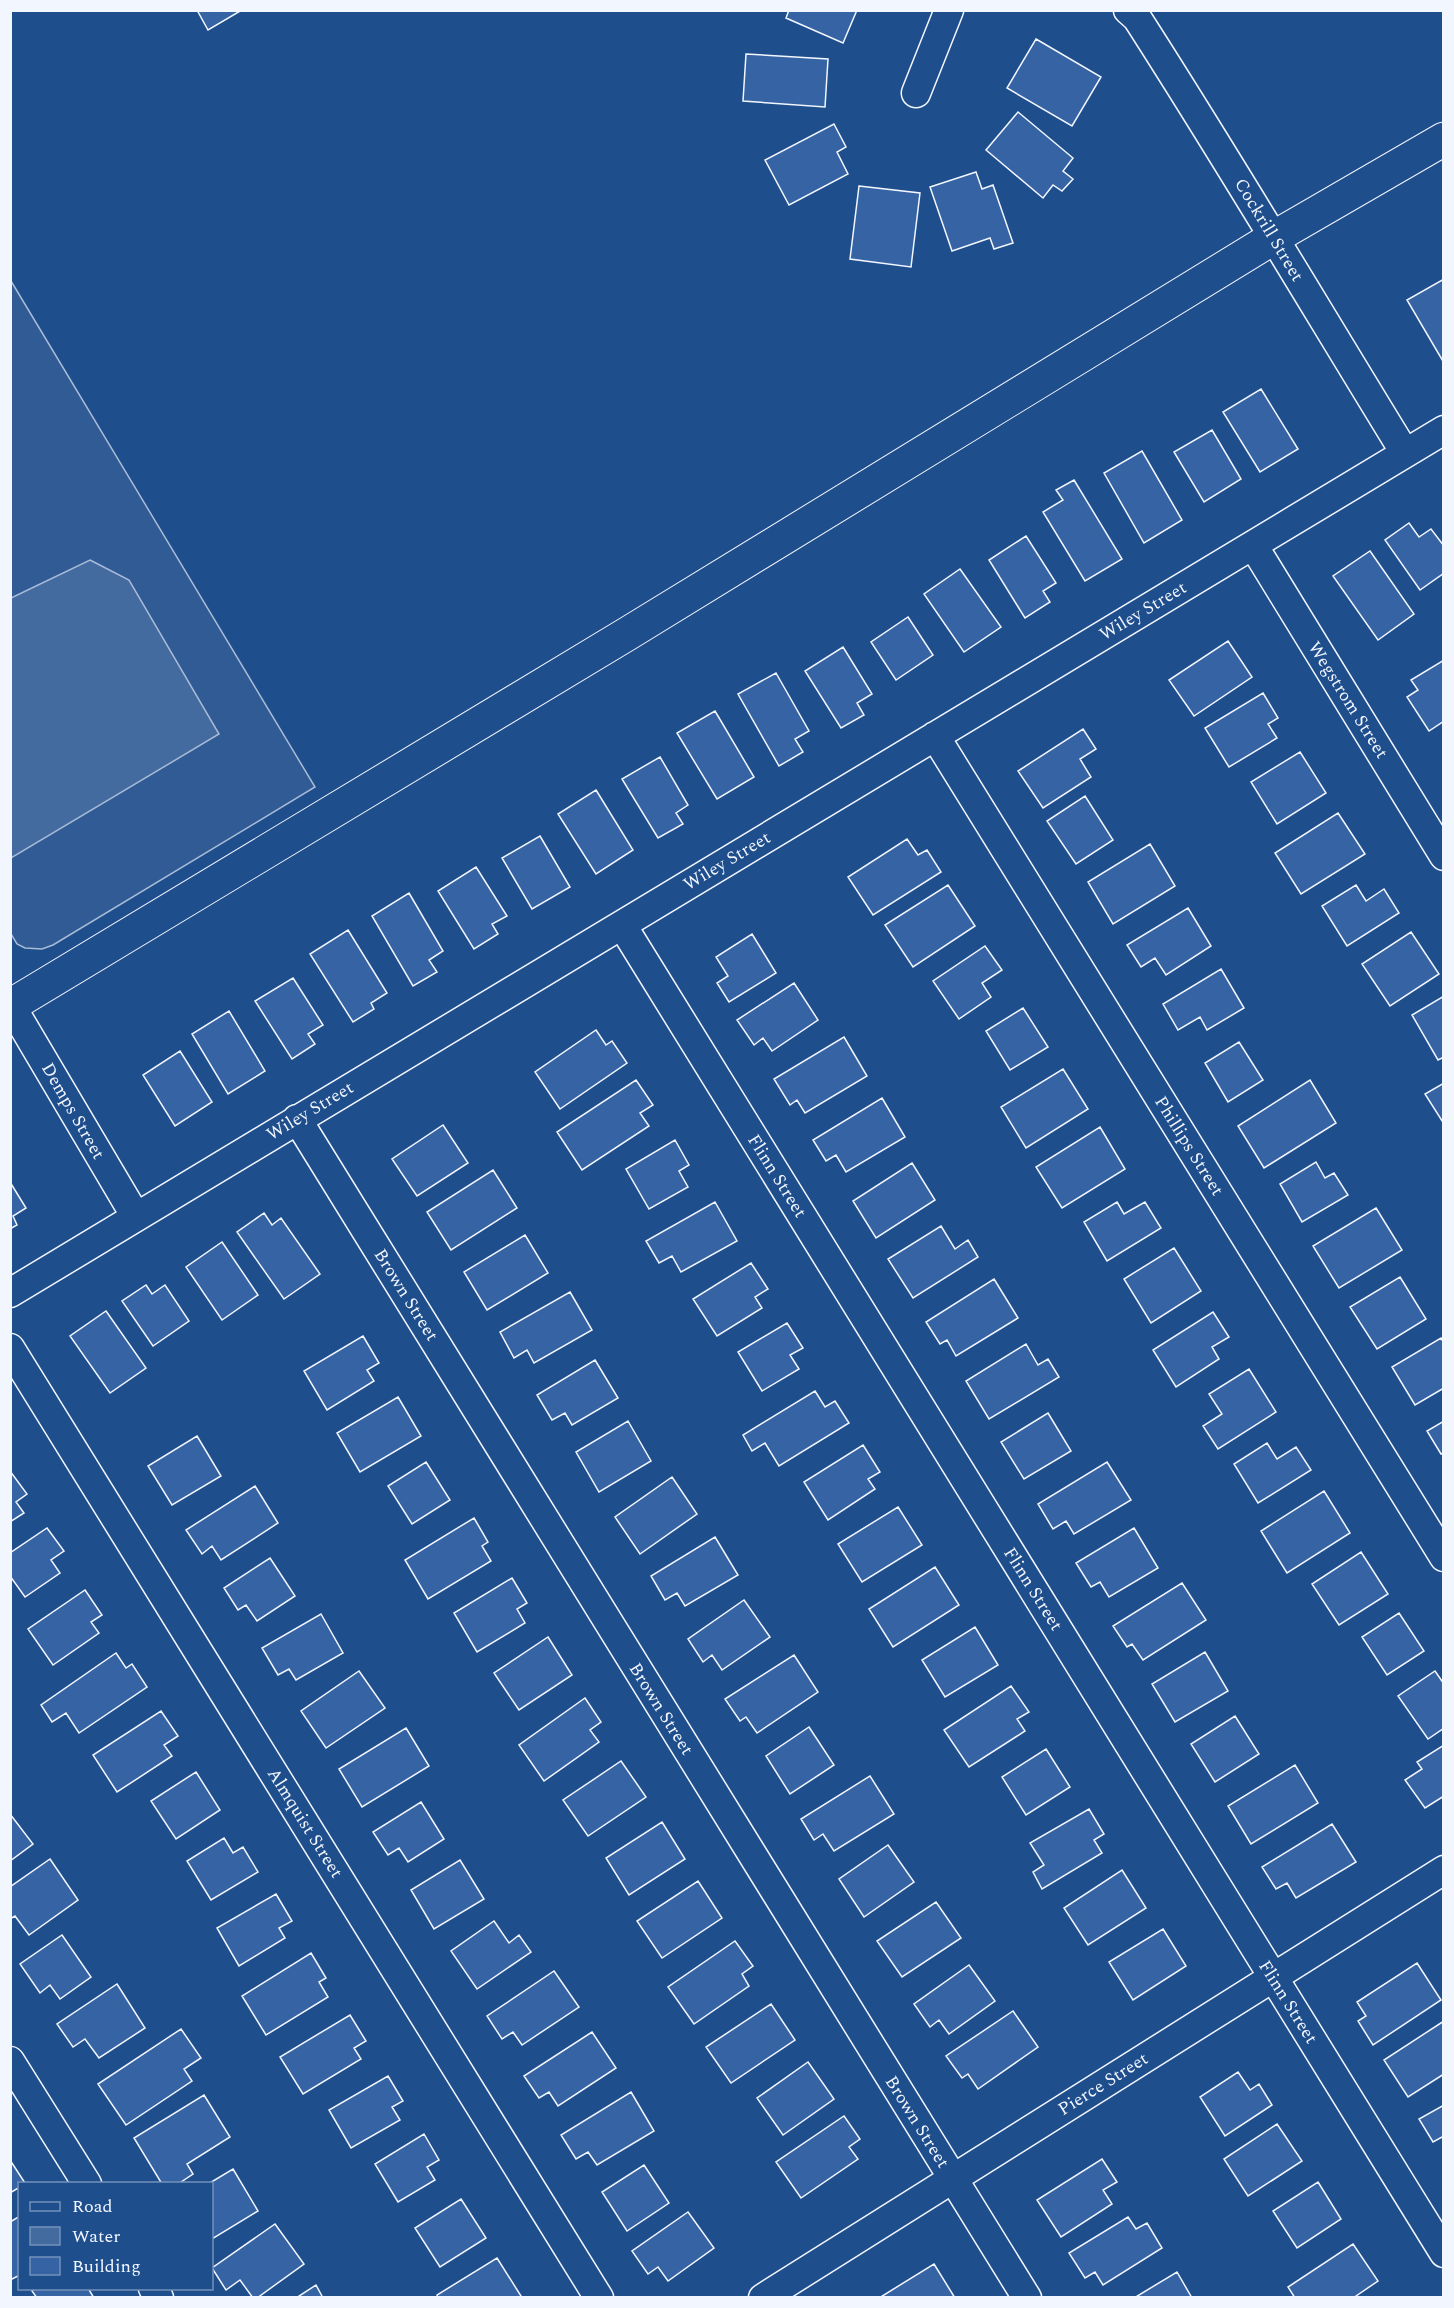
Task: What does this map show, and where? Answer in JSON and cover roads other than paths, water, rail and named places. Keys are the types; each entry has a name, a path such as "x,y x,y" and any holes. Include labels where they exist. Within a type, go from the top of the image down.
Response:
{"main road":[{"path":"11,1005 627,634 1272,238 1443,139"}],"street":[{"path":"916,93 949,10"},
{"name":"Cockrill Street","path":"1128,10 1137,18 1198,112 1272,238 1405,453"},
{"name":"Wiley Street","path":"10,1293 1443,430"},
{"name":"Wegstrom Street","path":"1253,545 1443,856"},
{"name":"Phillips Street","path":"935,736 1443,1557"},
{"name":"Flinn Street","path":"622,925 1443,2253"},
{"name":"Demps Street","path":"11,1005 135,1217"},
{"name":"Brown Street","path":"297,1119 1027,2298"},
{"name":"Almquist Street","path":"10,1348 599,2298"},
{"name":"Pierce Street","path":"763,2298 1443,1870"},
{"path":"10,2061 86,2182"}],"water":[{"path":"90,560 129,580 219,734 11,858 11,598"}]}
